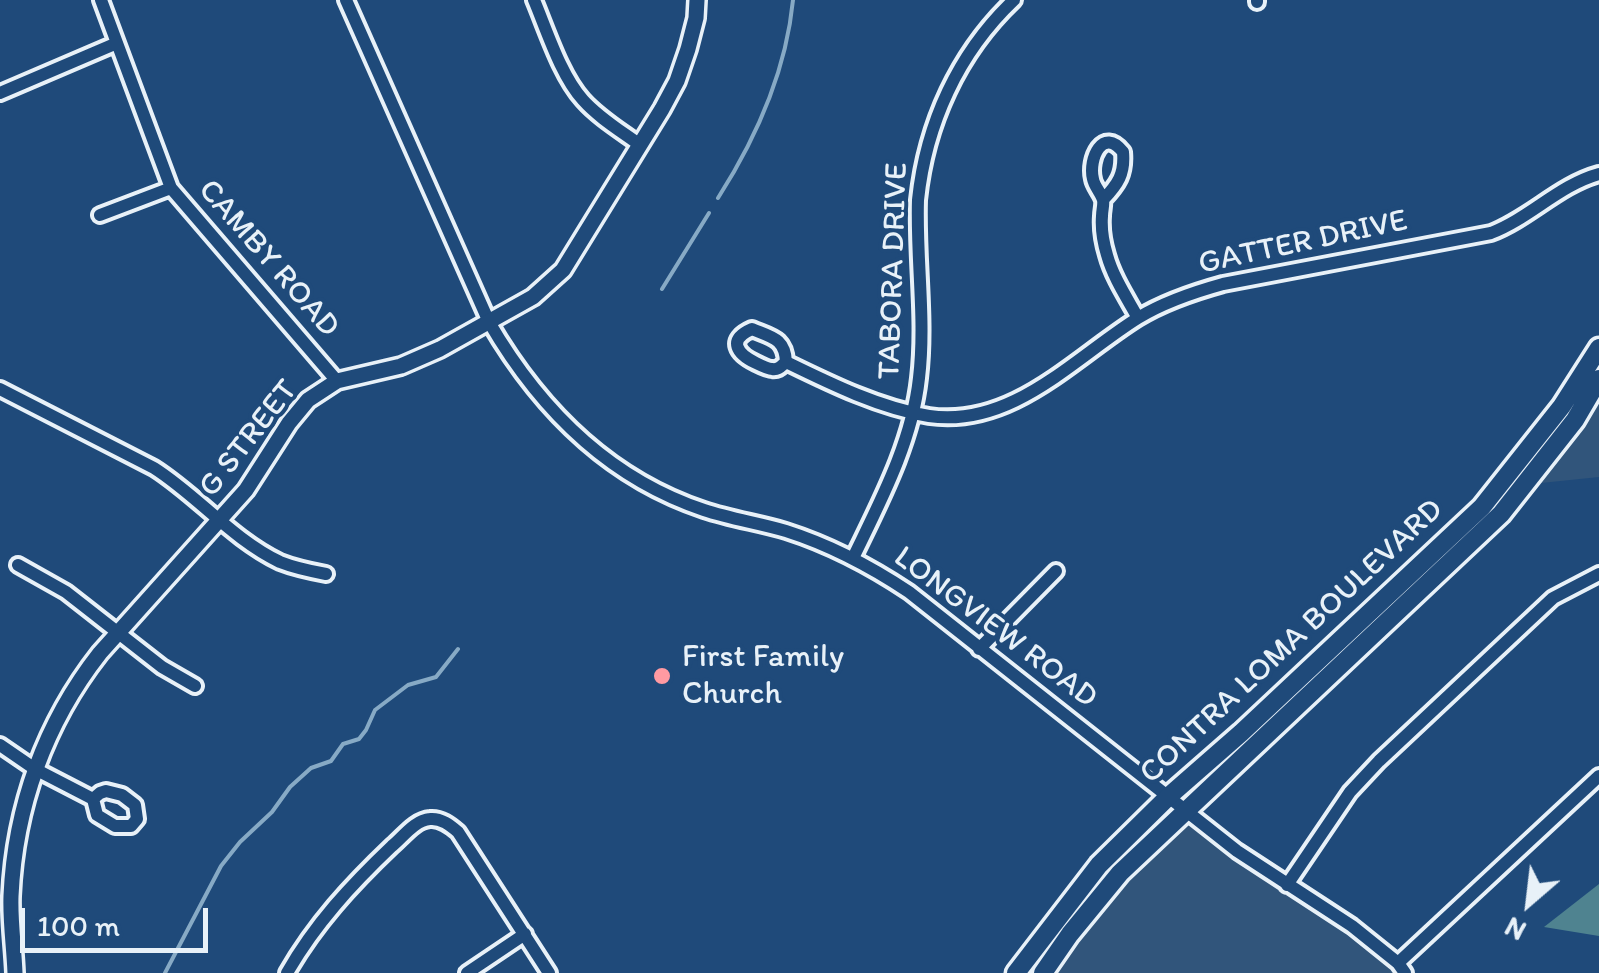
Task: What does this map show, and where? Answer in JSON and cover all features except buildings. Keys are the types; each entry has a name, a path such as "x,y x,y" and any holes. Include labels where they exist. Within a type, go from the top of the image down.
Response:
{"main road":[{"name":"CONTRA LOMA BOULEVARD","path":"1016,973 1099,865 1482,507 1562,406 1599,348"},
{"name":"CONTRA LOMA BOULEVARD","path":"1043,973 1120,874 1500,514 1575,420 1599,379"}],"street":[{"name":"CAMBY ROAD","path":"102,0 170,188 337,381"},
{"name":"LONGVIEW ROAD","path":"346,0 489,322 539,397 569,428 615,465 651,486 691,505 784,530 853,558 909,592 1237,851 1352,926 1402,968"},
{"path":"534,0 572,86 584,102 640,144"},
{"name":"G STREET","path":"15,973 6,899 24,802 51,731 89,667 220,521 258,473 296,413 317,393 337,381 412,362 532,297 563,270 676,81 688,49 697,0"},
{"name":"TABORA DRIVE","path":"853,558 891,479 914,412 920,362 918,200 925,153 960,67 1014,0"},
{"path":"0,93 117,43"},
{"name":"GATTER DRIVE","path":"786,362 871,399 914,412 969,416 1011,404 1033,392 1138,318 1185,296 1223,284 1491,233 1530,214 1568,186 1599,174"},
{"path":"100,215 170,188"},
{"path":"1103,200 1106,252 1138,318"},
{"path":"0,389 154,468 262,552 299,569 326,574"},
{"path":"18,565 66,592 162,667 196,686"},
{"path":"979,649 1056,571"},
{"path":"1288,885 1350,792 1379,761 1553,598 1599,574"},
{"path":"0,746 92,799"},
{"path":"1402,968 1599,776"},
{"path":"287,973 336,902 413,827 429,819 452,826 464,839 549,973"},
{"path":"467,973 525,934"}],"shaded area":[{"path":"1599,391 1599,477 1541,483"},
{"path":"1188,812 1405,973 1043,973 1070,934"}],"green space":[{"path":"1599,884 1599,936 1544,927"}],"waterway":[{"path":"718,198 768,103 784,53 793,0"},
{"path":"662,289 709,213"},
{"path":"165,973 221,866 240,842 311,768 331,761 343,744 359,739 375,710 408,685 436,677 458,649"}],"place":[{"name":"First Family Church","path":"662,676"}]}
